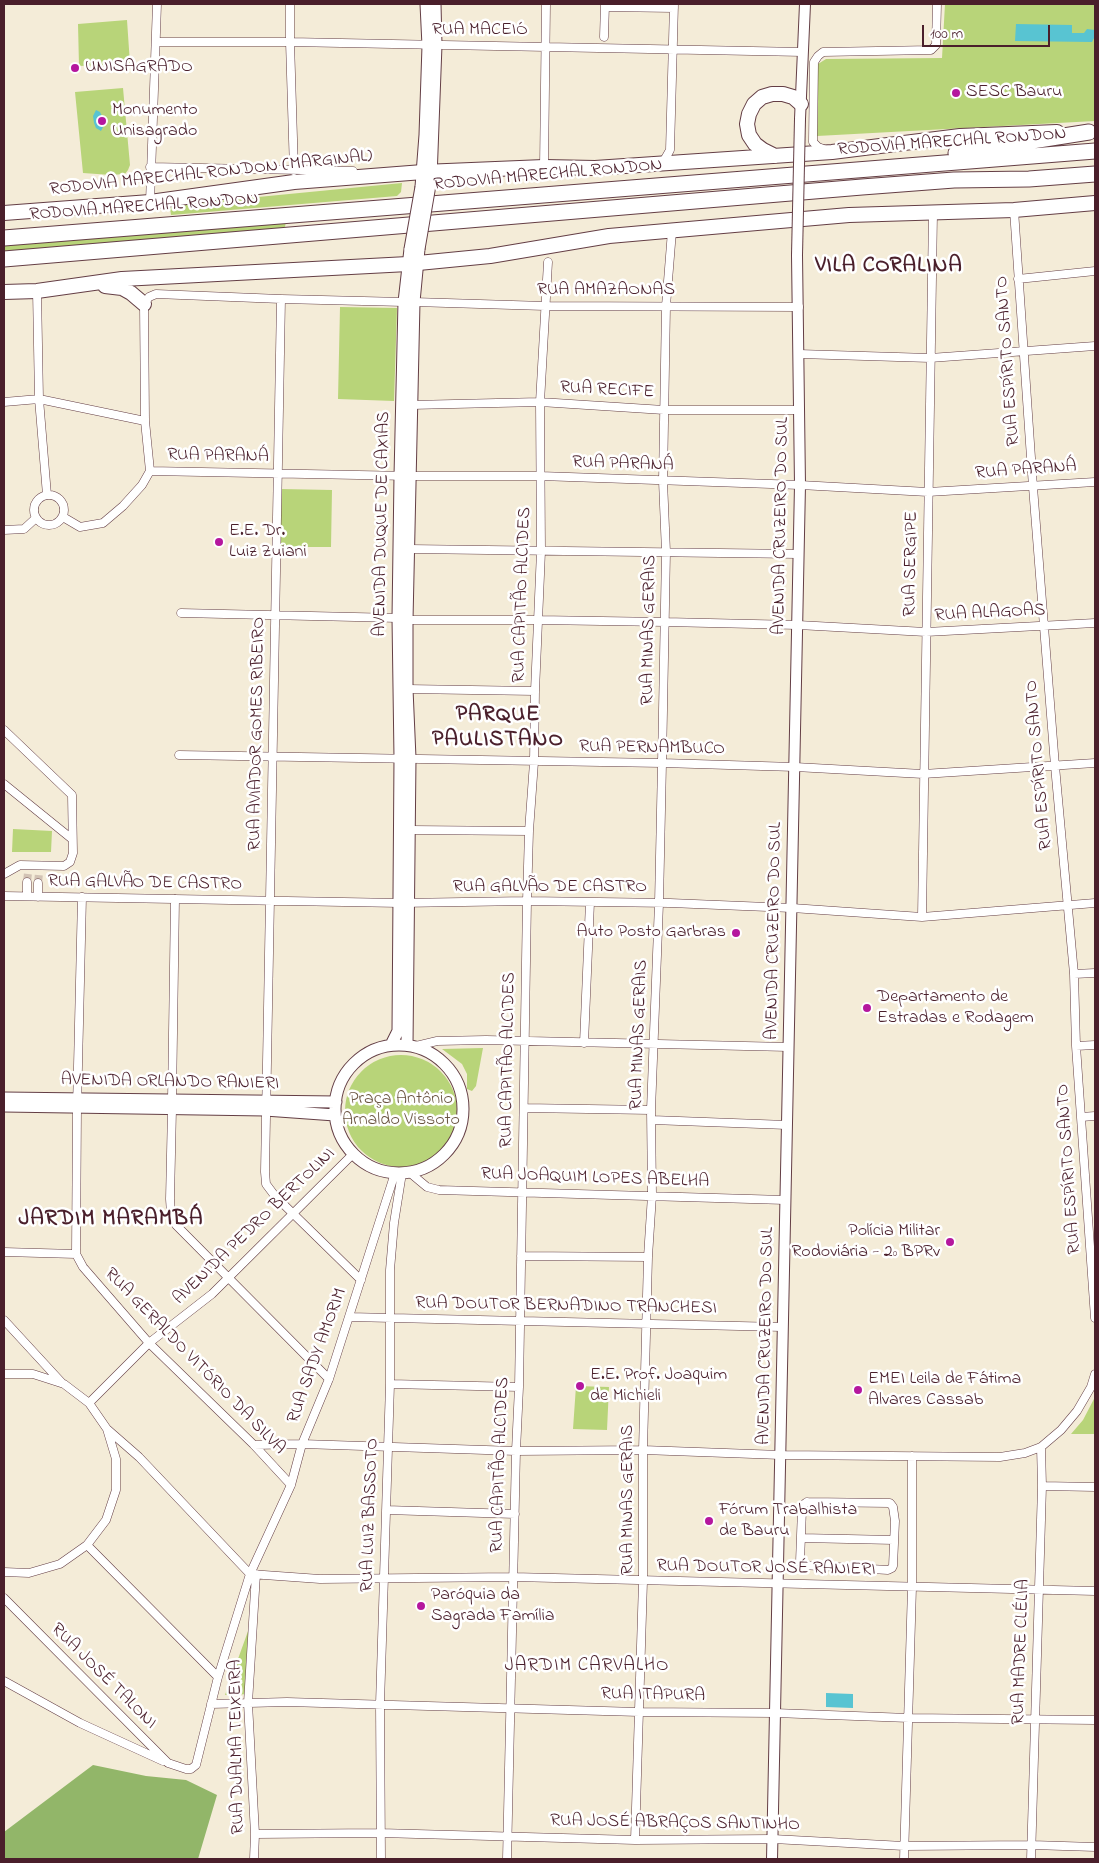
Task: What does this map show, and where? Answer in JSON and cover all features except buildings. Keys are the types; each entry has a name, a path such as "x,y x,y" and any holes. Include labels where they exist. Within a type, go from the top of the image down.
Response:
{"highway":[{"path":"776,156 755,144 748,129 749,114 758,101 772,94 783,94 793,97 801,104"},
{"path":"662,164 832,152 960,136 1024,132 1092,132"},
{"path":"844,171 1092,132"},
{"name":"RODOVIA MARECHAL RONDON","path":"4,238 1095,151"},
{"name":"RODOVIA MARECHAL RONDON (MARGINAL)","path":"4,213 150,202 294,182 427,179 544,167 595,168 662,164"},
{"name":"RODOVIA MARECHAL RONDON","path":"4,258 862,187 954,180 1029,179 1095,174"},
{"path":"4,292 37,291 122,279 414,256 490,256 608,236 849,215 1014,210 1095,203"},
{"path":"85,284 122,288 144,304"}],"main road":[{"name":"AVENIDA DUQUE DE CAXIAS","path":"426,4 432,46"},
{"name":"AVENIDA DUQUE DE CAXIAS","path":"411,1046 404,903 405,758 403,619 409,302 414,256 427,179 435,4"},
{"name":"AVENIDA DUQUE DE CAXIAS","path":"391,1045 398,1031 404,903 410,830 405,758 407,689 403,619 409,549 405,476 411,405 409,302"},
{"path":"391,1045 411,1046 432,1053 446,1064 456,1078 462,1094 463,1112 460,1129 452,1145 440,1158 426,1168 402,1173 384,1171 367,1165 353,1154 344,1142 338,1129 336,1114 337,1095 342,1080 350,1067 369,1053 391,1045"},
{"name":"AVENIDA ORLANDO RANIERI","path":"4,1098 77,1104"},
{"name":"AVENIDA ORLANDO RANIERI","path":"4,1106 77,1104 266,1106 336,1102"},
{"name":"AVENIDA ORLANDO RANIERI","path":"266,1106 336,1114"}],"street":[{"path":"150,202 157,4"},
{"path":"290,4 294,171"},
{"path":"544,167 546,4"},
{"name":"AVENIDA CRUZEIRO DO SUL","path":"772,1859 798,625 800,410 797,255 805,4"},
{"path":"832,152 818,147 813,142 814,62 823,52 925,51 934,49 937,38 938,4"},
{"path":"604,37 605,5 674,6 670,150 662,164"},
{"name":"RUA MACEIÓ","path":"156,42 290,42 803,52"},
{"path":"150,167 294,171 427,179"},
{"name":"RUA ESPÍRITO SANTO","path":"1014,210 1032,486 1074,974 1076,1046 1093,1256 1095,1318"},
{"name":"RUA SERGIPE","path":"922,916 933,212"},
{"name":"RUA MINAS GERAIS","path":"635,1840 643,1581 643,1450 648,1257 652,1195 651,1110 660,903 666,552 663,481 666,306 672,230"},
{"name":"RUA CAPITÃO ALCIDES","path":"507,1859 512,1577 520,1387 527,901 541,551 540,402 548,262"},
{"path":"1018,279 1095,271"},
{"path":"37,291 40,399 47,495"},
{"name":"RUA AMAZAONAS","path":"144,304 148,297 156,294 545,306 799,307"},
{"name":"RUA AVIADOR GOMES RIBEIRO","path":"281,299 265,1172 266,1184 275,1196 361,1280"},
{"path":"63,517 80,527 103,523 123,506 142,485 150,471 145,421 144,304"},
{"path":"799,354 930,358 1095,346"},
{"path":"4,402 40,399 145,421"},
{"name":"RUA RECIFE","path":"411,405 540,402 664,410 800,410"},
{"name":"RUA PARANÁ","path":"150,471 405,476 540,476 800,485 928,492 1095,482"},
{"path":"54,495 62,501 63,517 55,524 50,525 40,522 34,514 35,504 41,497 54,495"},
{"path":"4,530 24,529 36,518"},
{"path":"409,549 798,554"},
{"name":"RUA ALAGOAS","path":"181,613 403,619 798,625 926,632 1095,623"},
{"path":"407,689 535,691"},
{"path":"4,733 72,795 73,853 70,862 64,866 39,870 29,869 20,865 4,874"},
{"name":"RUA PERNAMBUCO","path":"179,755 662,763 795,767 923,774 1095,763"},
{"path":"4,784 72,839"},
{"path":"410,830 529,831"},
{"path":"27,882 27,896"},
{"path":"38,883 38,897"},
{"name":"RUA GALVÃO DE CASTRO","path":"4,896 404,903 527,901 660,903 792,908 922,916 1095,903"},
{"path":"4,1252 76,1254 77,1104 82,897"},
{"path":"175,899 171,1214 176,1226 328,1379"},
{"path":"584,1043 590,902"},
{"path":"1074,974 1095,973"},
{"path":"411,1046 437,1041 524,1041 788,1047"},
{"path":"1076,1046 1095,1045"},
{"path":"524,1108 651,1110"},
{"path":"1081,1117 1095,1116"},
{"path":"652,1120 787,1125"},
{"name":"AVENIDA PEDRO BERTOLINI","path":"89,1403 150,1343 212,1294 353,1154"},
{"name":"RUA JOAQUIM LOPES ABELHA","path":"402,1173 427,1187 439,1190 786,1200"},
{"name":"RUA SADY AMORIM","path":"186,1769 191,1769 196,1765 218,1677 253,1574 292,1486 302,1444 328,1379 361,1280 402,1173"},
{"name":"RUA LUIZ BASSOTO","path":"381,1859 380,1704 390,1384 390,1270 392,1241 402,1173"},
{"path":"1086,1187 1095,1186"},
{"name":"RUA GERALDO VITÓRIO DA SILVA","path":"76,1254 83,1267 150,1343 254,1445 292,1486"},
{"path":"521,1256 648,1257"},
{"name":"RUA DOUTOR BERNADINO TRANCHESI","path":"349,1317 782,1327"},
{"path":"4,1320 64,1384 89,1403 107,1429 139,1457 253,1574"},
{"path":"4,1374 33,1374 64,1384"},
{"path":"254,1445 302,1444 516,1450 643,1450 781,1455 1000,1458 1025,1453 1041,1447 1077,1411 1091,1387 1095,1374"},
{"path":"390,1384 520,1387"},
{"path":"4,1572 28,1573 60,1564 87,1545 106,1520 116,1490 116,1459 107,1429"},
{"name":"RUA MADRE CLÉLIA","path":"1031,1859 1042,1486 1041,1447"},
{"path":"904,1859 912,1587 912,1456"},
{"path":"1042,1486 1095,1487"},
{"path":"807,1502 890,1503 893,1507 895,1521 894,1566 888,1570 804,1566 800,1562 801,1538 802,1509 807,1502"},
{"path":"386,1510 515,1514"},
{"path":"895,1521 912,1522"},
{"path":"801,1538 894,1540"},
{"path":"87,1545 218,1677"},
{"name":"RUA DOUTOR JOSÉ RANIERI","path":"253,1574 320,1579 512,1577 1095,1591"},
{"name":"RUA DJALMA TEIXEIRA","path":"253,1574 248,1703 255,1834 254,1859"},
{"name":"RUA JOSÉ TALONI","path":"4,1598 168,1763 186,1769"},
{"path":"4,1682 80,1722 168,1763"},
{"name":"RUA ITAPURA","path":"210,1704 288,1702 640,1712 1095,1720"},
{"name":"RUA JOSÉ ABRAÇOS SANTINHO","path":"255,1834 380,1832 635,1840 773,1839 904,1846 1032,1845 1095,1847"}],"green space":[{"name":"SESC Bauru","path":"945,4 1095,4 1095,121 817,136 818,64 826,59 942,58"},
{"path":"127,20 130,64 79,66 78,24"},
{"path":"123,88 130,165 128,170 125,174 111,175 83,173 75,92"},
{"path":"402,183 401,192 397,196 171,215 170,208 176,205"},
{"path":"286,221 284,233 4,255 4,243"},
{"path":"340,307 397,308 394,401 338,399"},
{"path":"281,489 332,490 331,547 279,547"},
{"path":"13,829 52,831 51,852 12,852"},
{"path":"483,1048 476,1086 472,1091 467,1089 467,1074 462,1064 442,1049"},
{"name":"Praça Antônio Arnaldo Vissoto","path":"401,1055 423,1059 441,1071 453,1089 457,1111 453,1133 441,1151 423,1163 401,1167 379,1163 361,1151 349,1133 345,1111 349,1089 361,1071 379,1059"},
{"path":"576,1386 609,1387 607,1430 573,1429"},
{"path":"1095,1397 1095,1434 1071,1434 1083,1420"},
{"path":"256,1609 251,1694 225,1695"},
{"path":"93,1765 146,1776 186,1780 217,1795 198,1859 4,1859 4,1832"}],"water":[{"path":"1016,24 1072,25 1072,33 1084,33 1087,29 1095,30 1095,36 1092,42 1015,41"},
{"path":"96,110 100,112 104,120 101,131 96,128 94,123 93,116"},
{"path":"826,1693 853,1694 853,1708 826,1707"}],"tunnel":[{"path":"27,882 28,873"},
{"path":"38,883 39,873"}],"place":[{"name":"UNISAGRADO","path":"75,68"},
{"name":"SESC Bauru","path":"956,93"},
{"name":"Monumento Unisagrado","path":"102,121"},
{"name":"E.E. Dr. Luiz Zuiani","path":"219,542"},
{"name":"Auto Posto Garbras","path":"736,933"},
{"name":"Departamento de Estradas e Rodagem","path":"867,1008"},
{"name":"Polícia Militar Rodoviária - 2º BPRv","path":"950,1242"},
{"name":"E.E. Prof. Joaquim de Michieli","path":"580,1386"},
{"name":"EMEI Leila de Fátima Alvares Cassab","path":"858,1390"},
{"name":"Fórum Trabalhista de Bauru","path":"709,1521"},
{"name":"Paróquia da Sagrada Família","path":"421,1606"}],"district":[{"name":"VILA CORALINA","path":"889,267"},
{"name":"PARQUE PAULISTANO","path":"498,728"},
{"name":"JARDIM MARAMBÁ","path":"111,1220"},
{"name":"JARDIM CARVALHO","path":"587,1667"}]}
